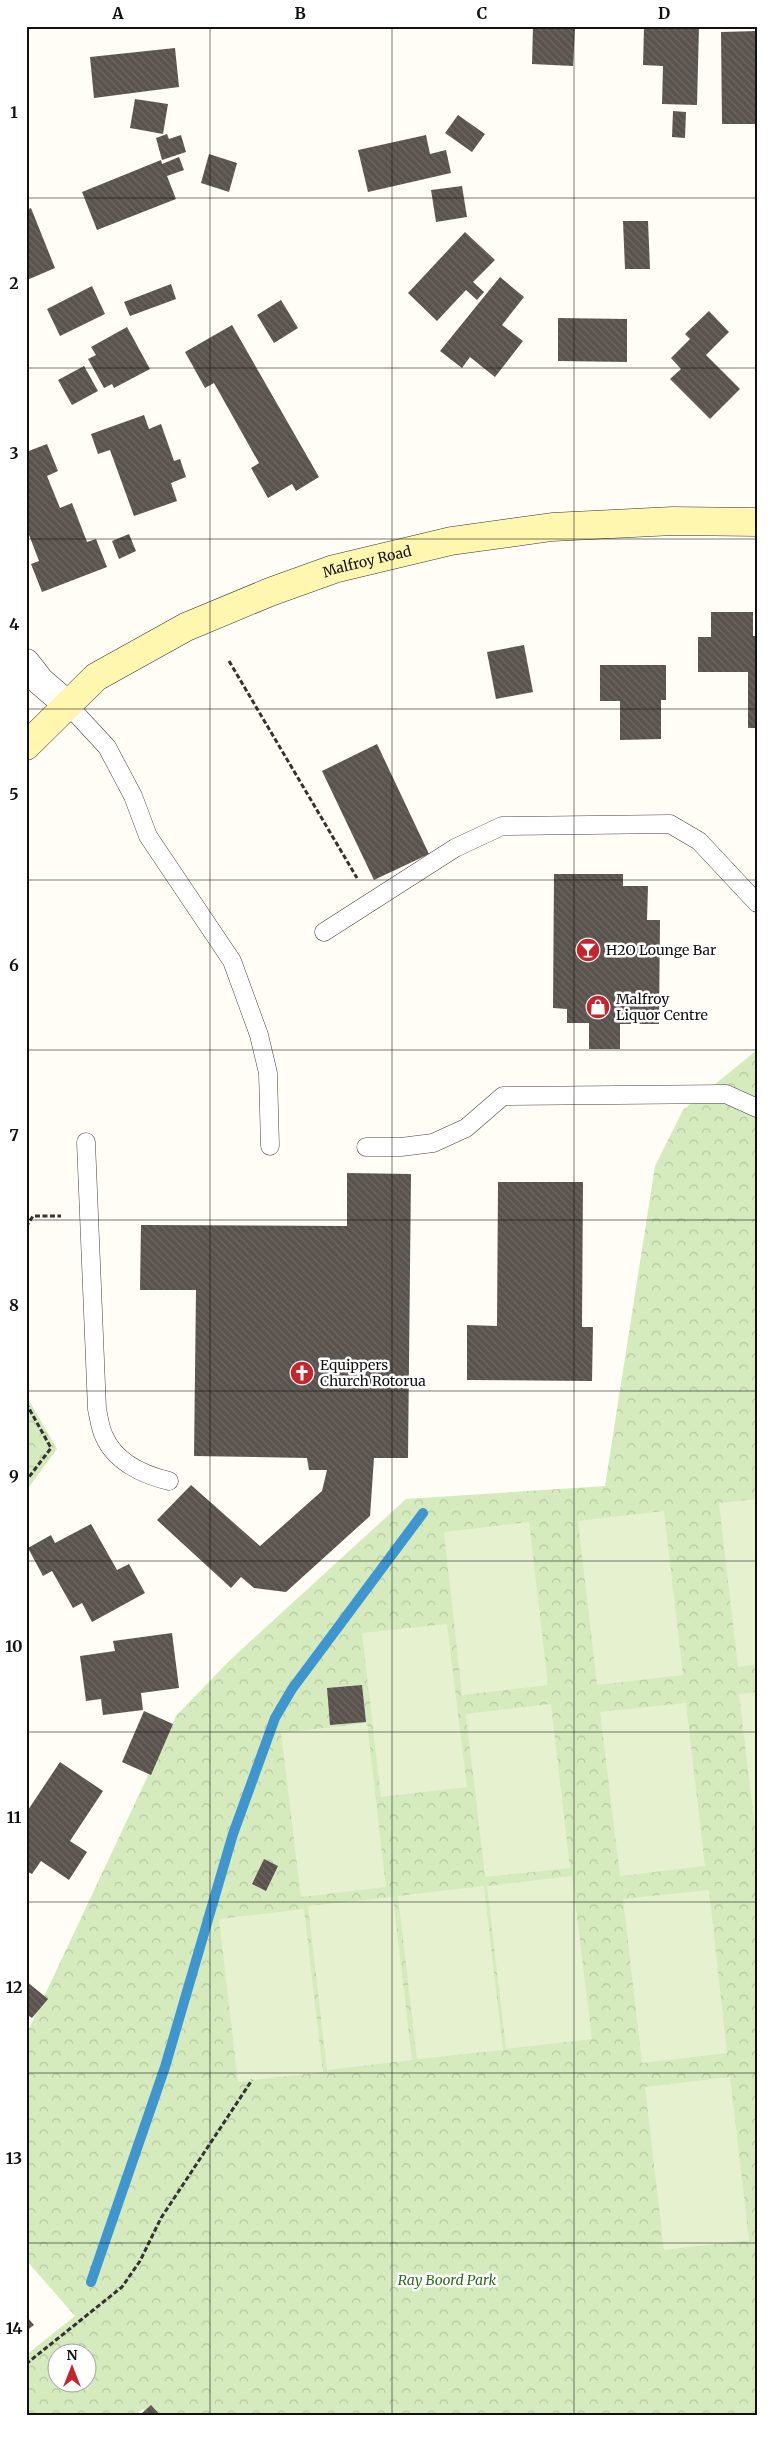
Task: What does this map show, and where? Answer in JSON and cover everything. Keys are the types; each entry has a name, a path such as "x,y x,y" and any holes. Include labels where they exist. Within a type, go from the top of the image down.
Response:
{"main road":[{"name":"Malfroy Road","path":"26,746 69,706 96,677 186,627 334,569 451,541 552,527 673,521 757,522"}],"street":[{"path":"26,663 40,680 69,706"}],"lane":[{"path":"69,706 107,747 133,796 148,836 232,961 259,1035 268,1072 270,1146"},
{"path":"324,932 455,848 502,826 670,824 699,841 757,903"},
{"path":"366,1147 400,1147 433,1143 466,1128 503,1096 726,1094 757,1108"},
{"path":"86,1142 97,1409 104,1437 120,1458 144,1475 169,1481"}],"path":[{"path":"229,661 359,881"},
{"path":"26,1228 33,1216 89,1216"},
{"path":"26,1404 51,1448 26,1481"},
{"path":"26,2364 122,2287 140,2261 161,2218 252,2080"}],"green space":[{"name":"Ray Boord Park","path":"757,1050 757,2415 147,2415 143,2409 136,2415 26,2415 26,2355 75,2316 26,2260 26,2035 176,1716 229,1661 406,1499 605,1486 655,1166 683,1110"},
{"path":"26,1395 57,1449 26,1491"},
{"path":"757,1499 757,1664 738,1667 719,1503"},
{"path":"664,1511 683,1675 597,1685 578,1521"},
{"path":"529,1522 548,1685 462,1695 444,1532"},
{"path":"447,1624 467,1787 381,1797 362,1633"},
{"path":"757,1692 757,1845 739,1694"},
{"path":"686,1703 705,1866 620,1876 600,1712"},
{"path":"551,1704 570,1868 485,1877 466,1714"},
{"path":"367,1723 386,1887 301,1897 281,1733"},
{"path":"572,1876 592,2039 506,2049 487,1886"},
{"path":"484,1886 503,2050 417,2059 398,1896"},
{"path":"709,1890 727,2053 642,2063 623,1899"},
{"path":"393,1897 412,2060 327,2070 308,1906"},
{"path":"304,1909 323,2072 238,2082 219,1919"},
{"path":"730,2077 749,2240 664,2250 645,2087"}],"building":[{"path":"533,26 575,26 573,66 532,64"},
{"path":"652,26 699,26 697,105 662,104 663,66 643,65 644,28"},
{"path":"757,31 757,124 722,124 721,32"},
{"path":"175,48 179,87 94,98 90,57"},
{"path":"135,99 168,104 163,134 130,128"},
{"path":"673,111 686,112 685,138 672,137"},
{"path":"458,115 485,134 472,152 445,133"},
{"path":"167,134 169,139 181,135 186,152 162,160 156,138"},
{"path":"426,135 430,154 446,150 451,173 368,192 358,150"},
{"path":"209,154 237,163 229,192 201,183"},
{"path":"179,157 184,170 167,176 176,199 97,230 82,192 161,160 162,164"},
{"path":"462,186 467,217 436,222 431,190"},
{"path":"31,208 55,268 27,280 26,210"},
{"path":"623,221 648,221 650,269 625,269"},
{"path":"465,232 495,260 473,282 484,292 477,300 466,290 437,321 408,293"},
{"path":"500,277 524,297 502,325 523,341 495,377 470,357 462,368 440,351"},
{"path":"171,284 176,299 130,316 124,302"},
{"path":"92,286 105,314 60,336 47,309"},
{"path":"281,300 298,328 274,343 257,315"},
{"path":"709,311 729,332 706,355 740,389 710,419 670,379 681,369 671,358 690,339 685,334"},
{"path":"558,318 627,319 627,362 558,361"},
{"path":"232,325 319,477 296,491 292,484 268,498 251,468 259,463 214,383 205,388 185,352"},
{"path":"127,327 150,369 114,388 112,384 104,388 88,359 96,355 91,347"},
{"path":"84,366 98,391 72,405 58,380"},
{"path":"144,415 149,429 161,424 174,461 180,459 186,477 171,483 177,501 134,516 110,450 98,454 91,434"},
{"path":"47,444 58,471 47,476 60,508 72,503 87,542 96,539 107,567 42,592 31,564 39,561 26,527 26,452"},
{"path":"129,534 136,551 119,559 112,541"},
{"path":"711,612 753,612 753,636 757,636 757,728 748,728 748,672 698,672 698,637 711,637"},
{"path":"524,645 533,692 496,699 487,652"},
{"path":"600,665 666,665 666,700 661,700 661,739 620,740 620,701 600,701"},
{"path":"377,744 429,854 374,880 322,771"},
{"path":"554,874 623,874 623,886 648,886 647,920 660,920 659,1024 620,1024 620,1049 589,1049 589,1023 567,1023 567,1009 553,1008"},
{"name":"Equippers Church Rotorua","path":"347,1173 411,1174 408,1458 374,1458 370,1516 286,1592 254,1588 241,1577 231,1588 157,1520 191,1485 260,1546 322,1491 327,1470 309,1470 307,1458 194,1456 196,1290 140,1290 141,1225 347,1226"},
{"path":"498,1182 583,1182 582,1327 593,1327 592,1381 467,1380 467,1325 497,1326"},
{"path":"91,1524 117,1570 129,1564 145,1593 92,1622 82,1603 73,1608 52,1571 43,1576 28,1548 51,1535 55,1543"},
{"path":"172,1633 179,1688 141,1693 143,1710 103,1715 101,1699 86,1701 80,1656 115,1651 113,1641"},
{"path":"362,1685 366,1722 330,1725 327,1688"},
{"path":"144,1711 173,1724 151,1775 122,1762"},
{"path":"60,1762 103,1791 70,1841 87,1852 69,1880 41,1861 32,1874 26,1871 26,1813"},
{"path":"264,1859 278,1866 266,1891 252,1884"},
{"path":"26,1981 48,1999 32,2018 26,2014"},
{"path":"26,2316 34,2325 26,2331"},
{"path":"151,2405 160,2415 140,2415"}],"waterway":[{"path":"91,2282 165,2067 233,1834 275,1718 292,1689 423,1513"}],"place":[{"name":"H2O Lounge Bar","path":"588,950"},
{"name":"Malfroy Liquor Centre","path":"598,1007"},
{"name":"Equippers Church Rotorua","path":"302,1373"}]}
